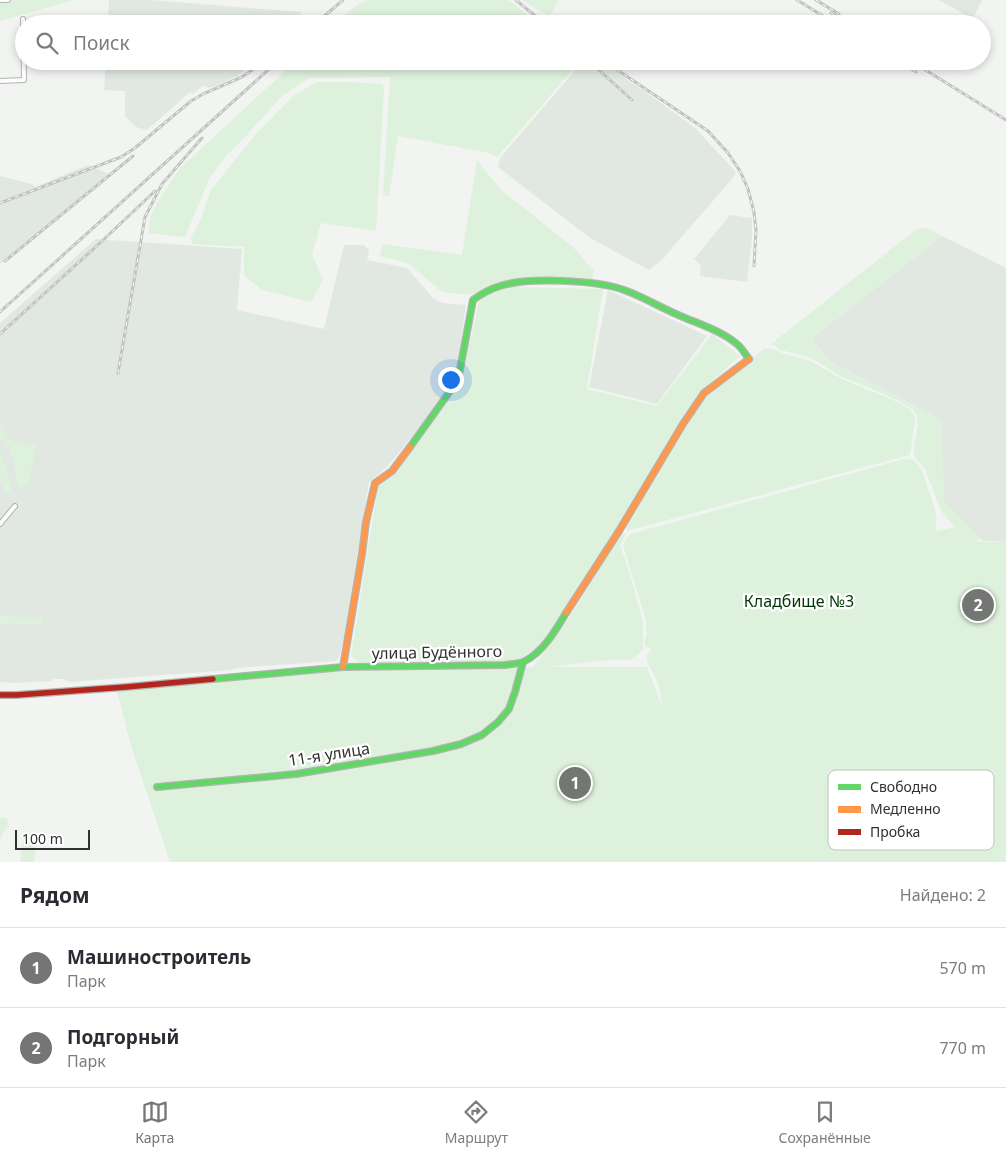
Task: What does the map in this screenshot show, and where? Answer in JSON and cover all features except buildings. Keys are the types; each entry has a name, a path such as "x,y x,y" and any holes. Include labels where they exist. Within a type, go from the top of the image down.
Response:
{"street":[{"path":"1,0 8,0"},
{"path":"0,81 24,80 24,70"},
{"name":"улица Будённого","path":"0,695 116,688 343,667 505,666 523,662 548,641 619,531 683,424 704,393 749,359 739,345 719,332 625,290 605,284 554,281 521,282 500,286 481,294 473,300 458,380 392,471 375,483 366,522 343,667"},
{"path":"0,524 15,506"},
{"name":"11-я улица","path":"157,787 296,774 433,751 461,744 482,735 498,722 509,709 523,662"}],"shaded area":[{"path":"109,0 151,0 301,12 301,15 108,15"},
{"path":"939,0 982,0 974,15 966,15"},
{"path":"105,70 245,70 218,85 208,88 204,85 193,94 190,92 147,130 136,127 125,116 125,91 104,90"},
{"path":"575,70 613,70 695,128 736,172 664,258 649,270 590,238 498,167 500,158"},
{"path":"88,165 109,174 0,264 0,176 32,184 35,187"},
{"path":"730,215 752,218 752,239 747,282 700,276 701,265 694,259"},
{"path":"942,236 1006,268 1006,541 983,541 944,501 941,420 828,360 812,338"},
{"path":"96,239 242,249 237,310 324,329 344,245 363,245 369,249 367,260 407,268 433,298 443,303 466,305 454,378 416,432 385,469 369,482 345,632 340,655 336,661 69,682 64,679 54,679 51,681 0,682 0,323"},
{"path":"608,290 707,336 657,404 589,387"}],"green space":[{"path":"0,0 75,0 21,15 15,15 15,17 0,21"},
{"path":"367,0 507,0 527,15 346,15 355,6"},
{"path":"522,0 559,0 550,15"},
{"path":"286,70 573,70 497,157 485,152 398,136 389,196 383,195 390,77 309,78 281,97 227,155 210,177 185,237 148,233 150,217 158,201 180,168"},
{"path":"317,82 383,84 384,90 376,231 321,223 312,254 323,280 311,302 262,290 244,275 244,247 192,244 191,237 200,221 211,190 255,135 293,96"},
{"path":"477,160 500,189 574,248 594,271 592,281 528,278 489,286 470,295 442,292 408,263 380,256 383,244 462,255"},
{"name":"Кладбище №3","path":"927,228 942,236 812,338 828,360 941,420 944,501 981,539 977,540 978,542 1006,541 1006,862 170,862 130,743 117,691 341,668 533,667 568,619 621,533 626,534 620,545 643,623 643,650 630,660 609,660 549,667 647,667 663,709 658,684 648,661 647,654 651,651 649,647 645,647 647,633 645,617 623,545 630,534 904,459 914,460 921,469 936,513 936,531 956,527 941,511 925,469 914,456 914,444 918,425 916,415 912,409 901,402 842,377 806,356 781,350 771,344 917,229"},
{"path":"506,287 603,289 587,389 657,406 712,334 740,356 702,390 679,423 613,536 543,643 517,661 359,662 351,656 378,486 400,467 461,381 480,298"},
{"path":"765,348 808,360 844,380 900,403 909,409 914,415 915,421 910,454 626,531 626,525 707,396"},
{"path":"0,423 11,440 21,444 36,445 29,481 23,487 18,487 14,461 6,441 0,440"},
{"path":"0,450 11,493 7,493 0,483"},
{"path":"0,616 42,617 42,624 0,625"},
{"path":"0,818 7,818 8,825 0,841"},
{"path":"31,835 36,839 34,862 20,862 24,836"}],"railway":[{"path":"326,15 343,0"},
{"path":"516,0 534,15"},
{"path":"797,0 821,15"},
{"path":"816,0 839,14"},
{"path":"0,203 121,157 135,148 191,101 242,77 252,70"},
{"path":"0,312 268,70"},
{"path":"599,70 632,100"},
{"path":"617,70 708,131 728,153 740,171 748,189 754,212 756,230 754,266"},
{"path":"925,70 1006,120"},
{"path":"118,373 145,217 162,184 202,138"},
{"path":"5,261 133,156"},
{"path":"0,334 155,191"}],"traffic: fast":[{"path":"410,447 458,380 473,300 500,286 527,281 562,281 597,284 624,290 724,335 739,346 749,359"},
{"path":"213,679 343,667 505,665 518,663 525,661 538,652 566,613"},
{"path":"157,787 296,774 433,751 461,744 482,735 498,722 509,709 523,662"}],"traffic: slow":[{"path":"566,613 704,393 749,359"},
{"path":"343,667 366,522 375,483 392,471 410,447"}],"traffic: jam":[{"path":"0,695 213,679"}],"place":[{"name":"Подгорный","path":"978,605"},
{"name":"Машиностроитель","path":"575,783"}]}
